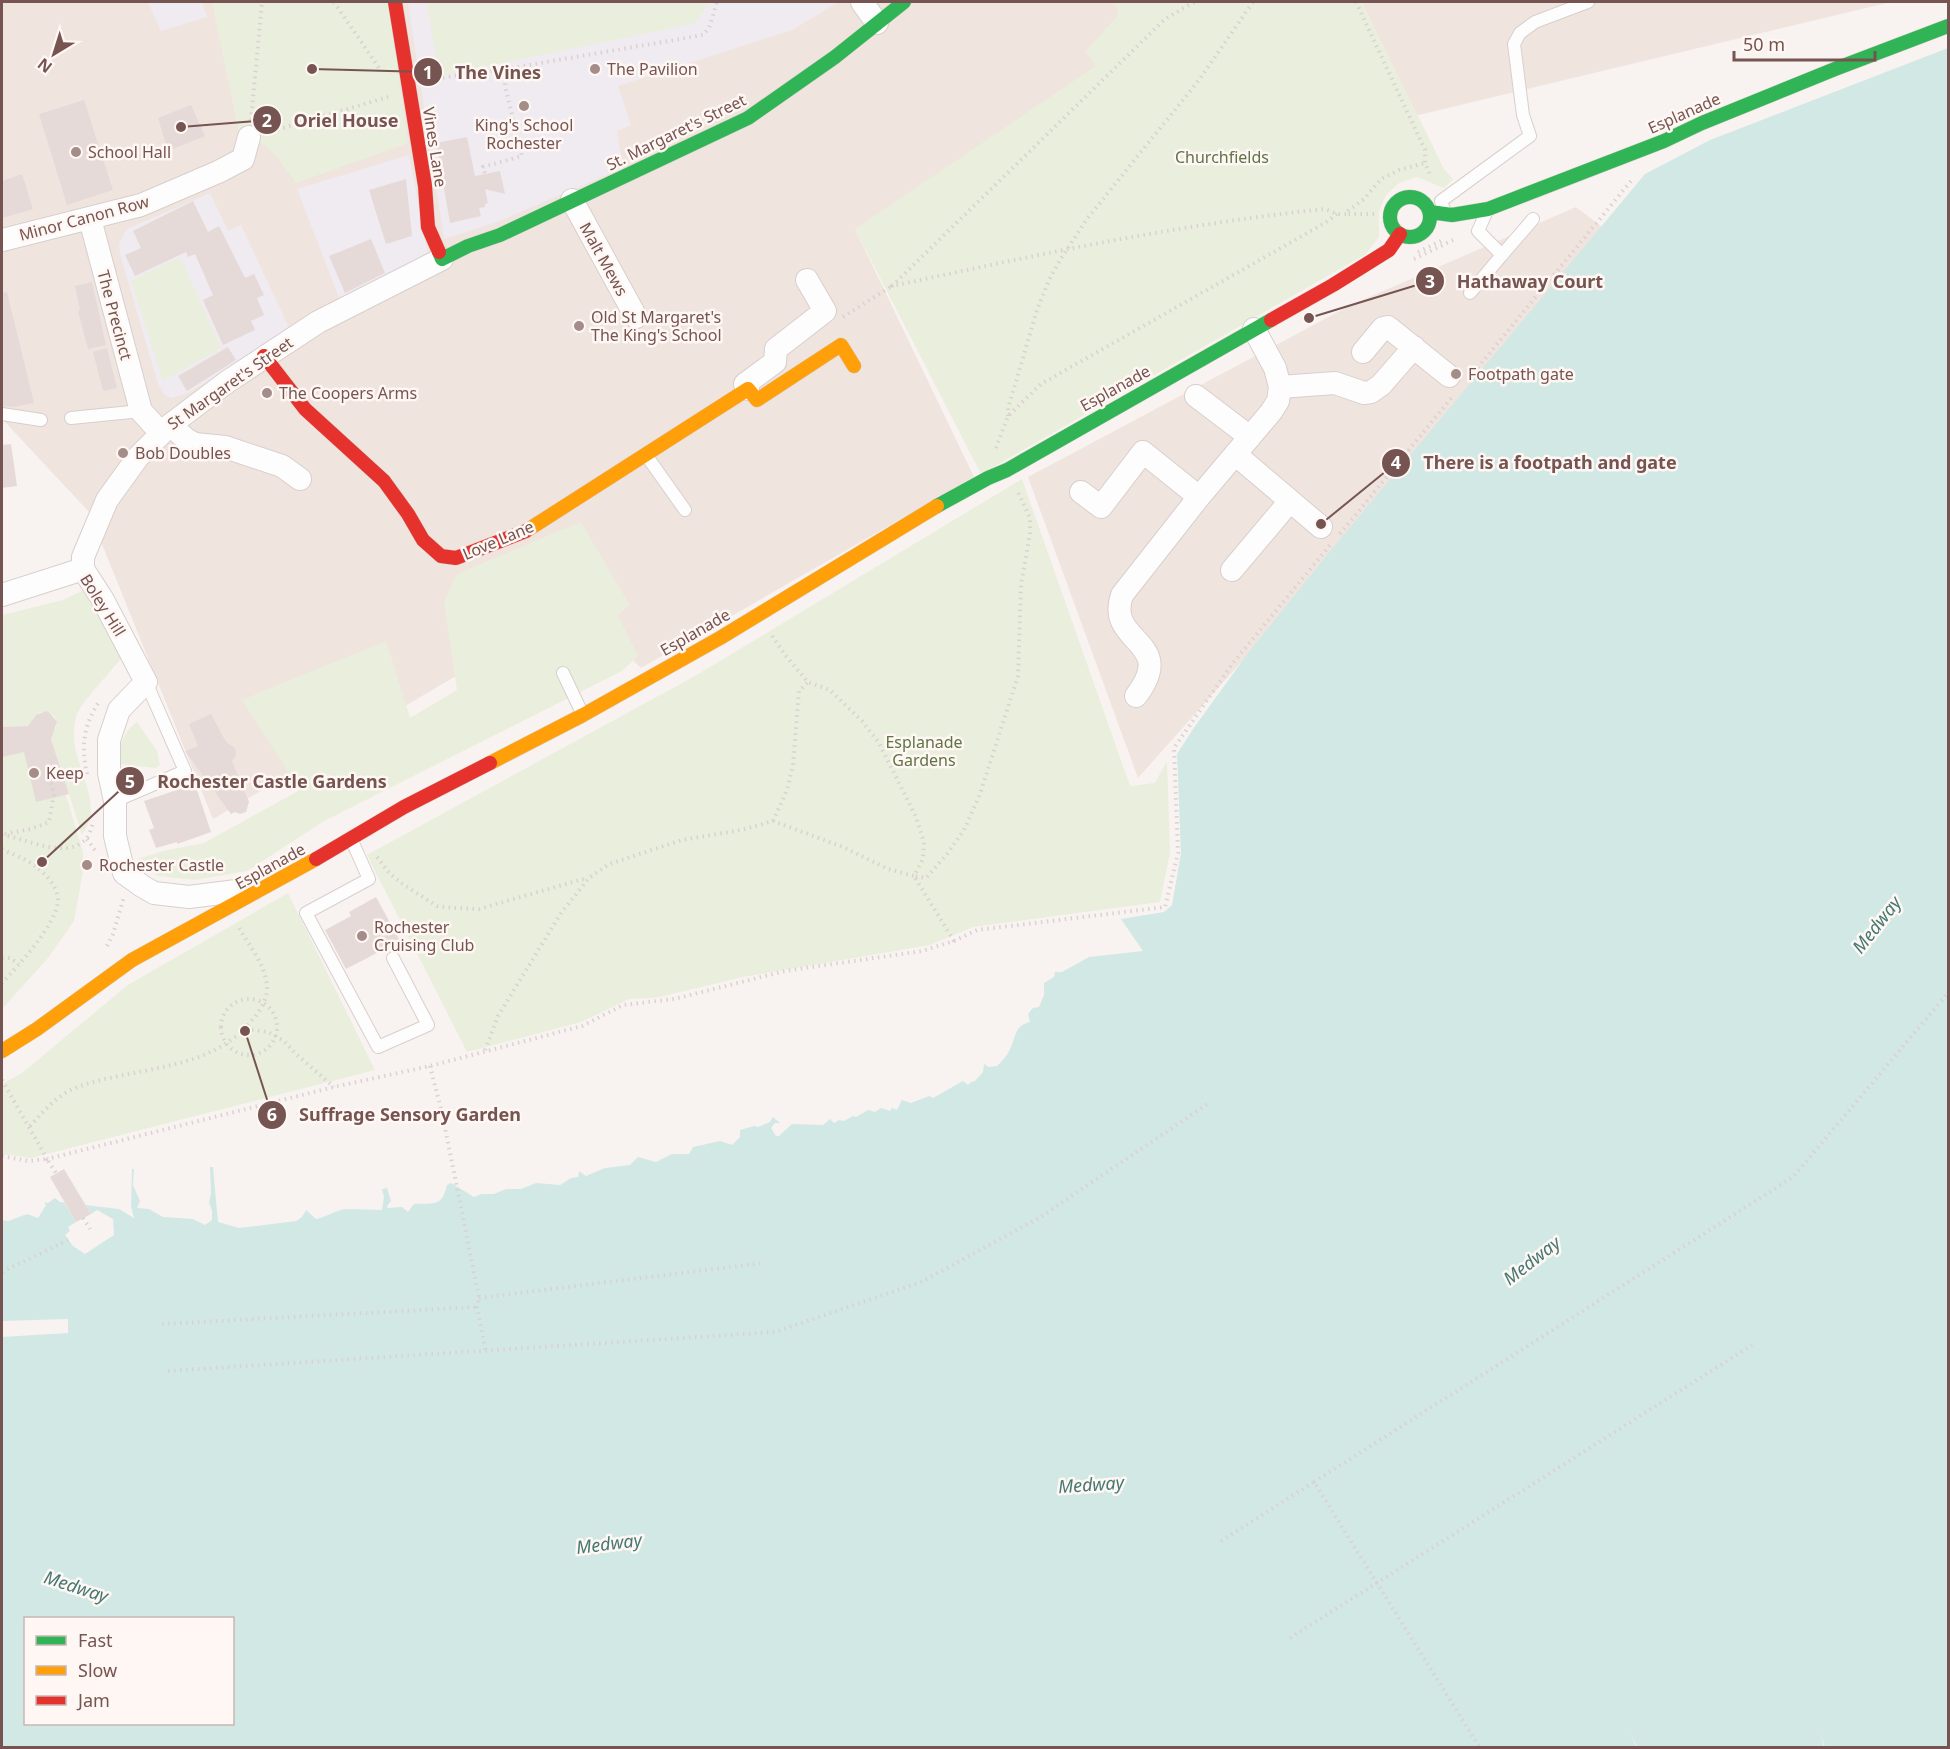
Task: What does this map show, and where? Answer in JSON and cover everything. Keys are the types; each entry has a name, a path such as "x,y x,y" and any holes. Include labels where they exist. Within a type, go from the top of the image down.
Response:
{"street":[{"name":"Vines Lane","path":"395,2 424,186 428,227 442,259"},
{"path":"862,2 877,23"},
{"name":"St. Margaret's Street","path":"442,259 468,246 500,235 748,118 835,57 904,2"},
{"name":"Esplanade","path":"2,1051 37,1029 132,960 267,887 354,845 404,807 583,715 720,638 757,613 911,520 1006,470 1333,285 1389,250 1400,234 1393,226 1390,217 1393,206 1397,202 1408,197 1420,199 1430,212 1446,217 1461,216 1488,209 1664,141 1834,69 1948,26"},
{"name":"Minor Canon Row","path":"2,240 141,205 243,159 249,137"},
{"name":"Malt Mews","path":"572,200 636,317"},
{"path":"1400,234 1411,237 1422,233 1429,224 1430,212"},
{"name":"The Precinct","path":"90,219 141,411 165,429 195,444 225,447 282,466 300,479"},
{"name":"St Margaret's Street","path":"83,569 83,557 107,500 129,468 165,429 264,356 328,316 442,259"},
{"name":"Love Lane","path":"264,356 305,410 384,481 408,514 423,540 441,556 456,558 526,531 748,389 745,384 775,362 776,349 825,311 807,280"},
{"path":"1363,352 1386,326 1458,382"},
{"path":"1136,696 1149,676 1151,662 1123,622 1121,598 1199,497 1275,406 1280,396 1277,373 1254,329"},
{"path":"748,389 757,400 842,345 854,366"},
{"path":"1280,387 1335,383 1364,393 1371,392 1381,385 1414,347"},
{"path":"1196,396 1243,445 1290,501 1321,527"},
{"path":"1081,492 1101,507 1143,452 1199,497"},
{"path":"1232,570 1290,501"},
{"name":"Boley Hill","path":"2,595 83,569 103,600 146,682"},
{"path":"146,682 119,710 109,740 109,773 115,801 115,836 124,873 154,893 189,897 267,887"}],"lane":[{"path":"1446,217 1442,201 1530,136 1523,115 1514,44 1520,33 1535,22 1588,2"},
{"path":"1488,209 1478,231 1502,255"},
{"path":"1470,293 1533,219"},
{"path":"71,418 141,411"},
{"path":"2,414 40,420"},
{"path":"646,455 685,510"},
{"path":"563,673 583,715"},
{"path":"115,801 185,771 146,682"},
{"path":"354,845 369,879 306,913 378,1047 428,1025 393,958"}],"path":[{"path":"262,2 249,137 410,93"},
{"path":"334,2 385,76"},
{"path":"430,79 506,69 703,35 709,28 717,2"},
{"path":"1194,2 1165,19 892,286 1068,248 1176,228 1325,209 1337,214 1374,214"},
{"path":"988,478 999,438 1008,416 1008,408 1037,310 1049,280 1087,219 1198,80 1253,2"},
{"path":"1356,2 1425,150 1425,163 1431,177"},
{"path":"485,174 483,168 522,156 505,86 506,69"},
{"path":"1347,214 1367,196 1381,179 1425,163"},
{"path":"2,1156 28,1161 47,1159 334,1087 430,1066 582,1026 623,1005 674,999 785,971 922,951 954,941 977,930 1165,907 1178,853 1174,748 1233,663 1458,382 1632,180"},
{"path":"1008,416 1041,384 1326,224 1337,214"},
{"path":"1413,260 1479,229"},
{"path":"485,1051 498,1016 561,913 589,878 609,864 682,840 741,830 773,821 843,847 888,868 926,878 964,830 980,794 1018,676 1021,585 1030,534 1030,518 1006,470"},
{"path":"757,613 785,655 808,682 830,690 862,721 879,743 916,817 924,842 923,859 914,876"},
{"path":"773,821 787,790 793,765 799,691 808,682"},
{"path":"2,835 31,830 49,822 54,795 48,771"},
{"path":"2,835 57,849 77,846 87,839 101,858"},
{"path":"354,845 368,846 390,874 438,906 479,909 589,878"},
{"path":"2,849 34,865 52,883 58,898 57,906 44,934 2,983"},
{"path":"914,876 954,941"},
{"path":"104,950 113,934 123,904 123,893"},
{"path":"30,1126 49,1104 74,1089 125,1075 179,1065 204,1056 245,1029 264,1003 267,983 263,970 228,909"},
{"path":"2,958 10,958 20,964"},
{"path":"1221,1541 1793,1177 1948,993"},
{"path":"247,999 264,1003 276,1017 276,1035 271,1045 263,1052 253,1055 243,1055 233,1050 225,1043 220,1027 226,1011 239,1000 247,999"},
{"path":"245,1029 276,1035 334,1087"},
{"path":"430,1066 442,1113 479,1298 477,1307 486,1352"},
{"path":"10,1075 2,1080 56,1173"},
{"path":"168,1371 775,1332 921,1282 1043,1216 1209,1103"},
{"path":"83,1218 90,1229"},
{"path":"2,1272 68,1240"},
{"path":"479,1298 762,1263"},
{"path":"162,1324 477,1307"},
{"path":"1290,1638 1752,1345"},
{"path":"1314,1482 1480,1748"}],"shaded area":[{"path":"2,2 1891,2 1310,141 855,229 974,477 641,668 575,606 213,819 89,512 5,422 2,413"},
{"path":"148,2 202,2 207,17 161,31"},
{"name":"King's School Rochester","path":"408,2 839,2 792,30 618,86 631,125 617,131 623,168 497,222 444,239"},
{"path":"409,155 429,260 342,305 297,189"},
{"path":"210,193 228,231 241,225 292,334 185,394 171,398 165,395 158,384 119,244 127,229"},
{"path":"1576,207 1606,230 1252,650 1138,778 1028,477 1351,305"}],"green space":[{"path":"212,2 388,2 408,143 296,183 266,147 258,142 240,138"},
{"path":"427,2 709,2 696,23 439,76"},
{"name":"Churchfields","path":"1114,2 1362,2 1444,169 1453,179 1444,188 1417,177 1399,183 1386,195 1379,211 1379,237 1366,254 981,474 855,229 1096,66 1085,52 1119,14"},
{"path":"180,257 221,348 163,381 131,281"},
{"name":"Esplanade Gardens","path":"1022,479 1130,786 1155,783 1167,761 1170,853 1160,902 973,927 930,945 743,977 655,998 629,999 581,1022 467,1052 367,855 695,676"},
{"path":"581,522 629,604 618,616 638,656 622,671 324,821 247,871 195,880 158,876 138,859 163,851 204,843 300,790 242,700 386,641 410,718 457,690 444,602 457,574"},
{"path":"88,588 126,653 77,714 74,741 88,789 91,814 82,835 50,735 56,728 55,717 50,713 40,712 33,719 32,726 2,727 2,615 63,600"},
{"path":"137,722 157,751 160,765 156,768 118,764 125,735"},
{"path":"2,731 47,732 83,852 83,872 74,921 48,958 2,1009"},
{"path":"288,893 375,1070 31,1158 2,1154 2,1084 22,1073 128,985"}],"water":[{"name":"Medway","path":"1948,48 1948,1747 1825,1747 1820,1733 1824,1747 1637,1747 1630,1732 1636,1747 2,1747 2,1220 8,1221 27,1214 38,1218 46,1205 44,1202 48,1203 55,1198 60,1202 119,1209 134,1218 131,1206 132,1169 134,1169 133,1185 140,1201 137,1208 149,1209 163,1217 193,1219 205,1225 212,1220 209,1202 210,1167 213,1167 218,1222 239,1228 296,1221 306,1210 316,1219 344,1209 382,1210 384,1197 382,1189 387,1188 391,1201 388,1208 402,1207 408,1212 414,1204 440,1200 447,1185 451,1183 474,1197 481,1194 494,1194 506,1189 521,1189 536,1183 560,1185 571,1178 578,1177 579,1171 586,1176 605,1168 630,1165 638,1157 656,1162 672,1154 689,1154 693,1147 720,1141 732,1145 740,1137 740,1130 758,1127 770,1122 773,1117 780,1123 775,1123 771,1128 776,1136 779,1136 792,1124 823,1125 830,1119 834,1123 839,1120 844,1121 868,1110 875,1112 881,1108 890,1111 892,1108 897,1110 902,1100 911,1103 929,1096 933,1098 963,1081 968,1085 975,1081 983,1072 984,1064 989,1067 997,1066 1005,1057 1018,1030 1030,1022 1028,1014 1033,1008 1039,1007 1044,995 1044,983 1054,977 1055,972 1062,972 1089,957 1143,951 1121,919 1164,912 1172,905 1181,853 1177,754 1193,729 1248,653 1331,550 1645,174 1710,140"}],"pier":[{"path":"62,1199 84,1202 91,1214 97,1210 113,1219 114,1235 85,1254 73,1246 65,1235 70,1231 68,1227 76,1222"},
{"path":"68,1319 68,1333 2,1337 2,1321"}],"building":[{"name":"School Hall","path":"84,100 113,190 67,205 39,114"},
{"path":"191,105 205,136 168,151 158,118"},
{"path":"467,137 475,176 500,171 505,194 485,189 488,203 485,207 479,208 481,216 450,223 436,143"},
{"path":"22,174 33,209 2,218 2,181"},
{"path":"406,179 412,236 386,244 369,190"},
{"path":"193,201 208,232 219,226 245,278 254,274 264,295 257,298 264,315 251,321 255,330 223,345 203,300 213,295 195,254 188,257 186,252 135,276 125,255 141,248 133,231"},
{"path":"371,239 385,273 345,293 329,256"},
{"path":"92,282 106,345 88,349 78,311 80,310 75,286"},
{"path":"7,292 34,403 13,407 2,406 2,293"},
{"path":"228,347 236,360 187,391 178,376"},
{"path":"107,348 117,388 103,391 93,352"},
{"path":"11,444 17,486 2,488 2,445"},
{"path":"46,711 57,722 51,739 69,794 36,802 24,752 2,757 2,727 28,726 36,715"},
{"path":"211,714 226,742 235,748 236,755 232,761 249,802 246,812 240,814 235,812 231,814 185,751 198,746 189,724"},
{"path":"195,784 211,832 177,844 177,842 156,848 149,830 154,828 144,801"},
{"name":"Rochester Cruising Club","path":"376,897 400,941 346,969 325,930 351,916 349,912"},
{"path":"64,1169 91,1214 76,1222 50,1177"}],"traffic: fast":[{"path":"439,252 442,259 468,246 500,235 748,118 835,57 904,2"},
{"path":"1430,212 1452,215 1488,209 1664,141 1702,123 1835,69 1948,26"},
{"path":"1410,197 1424,203 1430,217 1424,231 1410,237 1396,231 1390,217 1396,203 1410,197"},
{"path":"937,506 1007,470 1271,320"}],"traffic: slow":[{"path":"526,531 748,389 757,400 841,345 854,366"},
{"path":"490,763 583,715 720,638 937,506"},
{"path":"2,1051 37,1029 132,960 316,859"}],"traffic: jam":[{"path":"395,2 425,186 428,227 439,252"},
{"path":"1271,320 1389,250 1400,234"},
{"path":"264,356 305,409 384,481 408,514 423,540 441,556 456,558 526,531"},
{"path":"316,859 404,807 490,763"}],"place":[{"name":"The Vines","path":"312,69"},
{"name":"The Pavilion","path":"595,69"},
{"name":"King's School Rochester","path":"524,106"},
{"name":"Oriel House","path":"181,127"},
{"name":"School Hall","path":"76,152"},
{"name":"Hathaway Court","path":"1309,318"},
{"name":"Old St Margaret's The King's School","path":"579,326"},
{"name":"Footpath gate","path":"1456,374"},
{"name":"The Coopers Arms","path":"267,393"},
{"name":"Bob Doubles","path":"123,453"},
{"name":"There is a footpath and gate","path":"1321,524"},
{"name":"Keep","path":"34,773"},
{"name":"Rochester Castle Gardens","path":"42,862"},
{"name":"Rochester Castle","path":"87,865"},
{"name":"Rochester Cruising Club","path":"362,936"},
{"name":"Suffrage Sensory Garden","path":"245,1031"}]}
